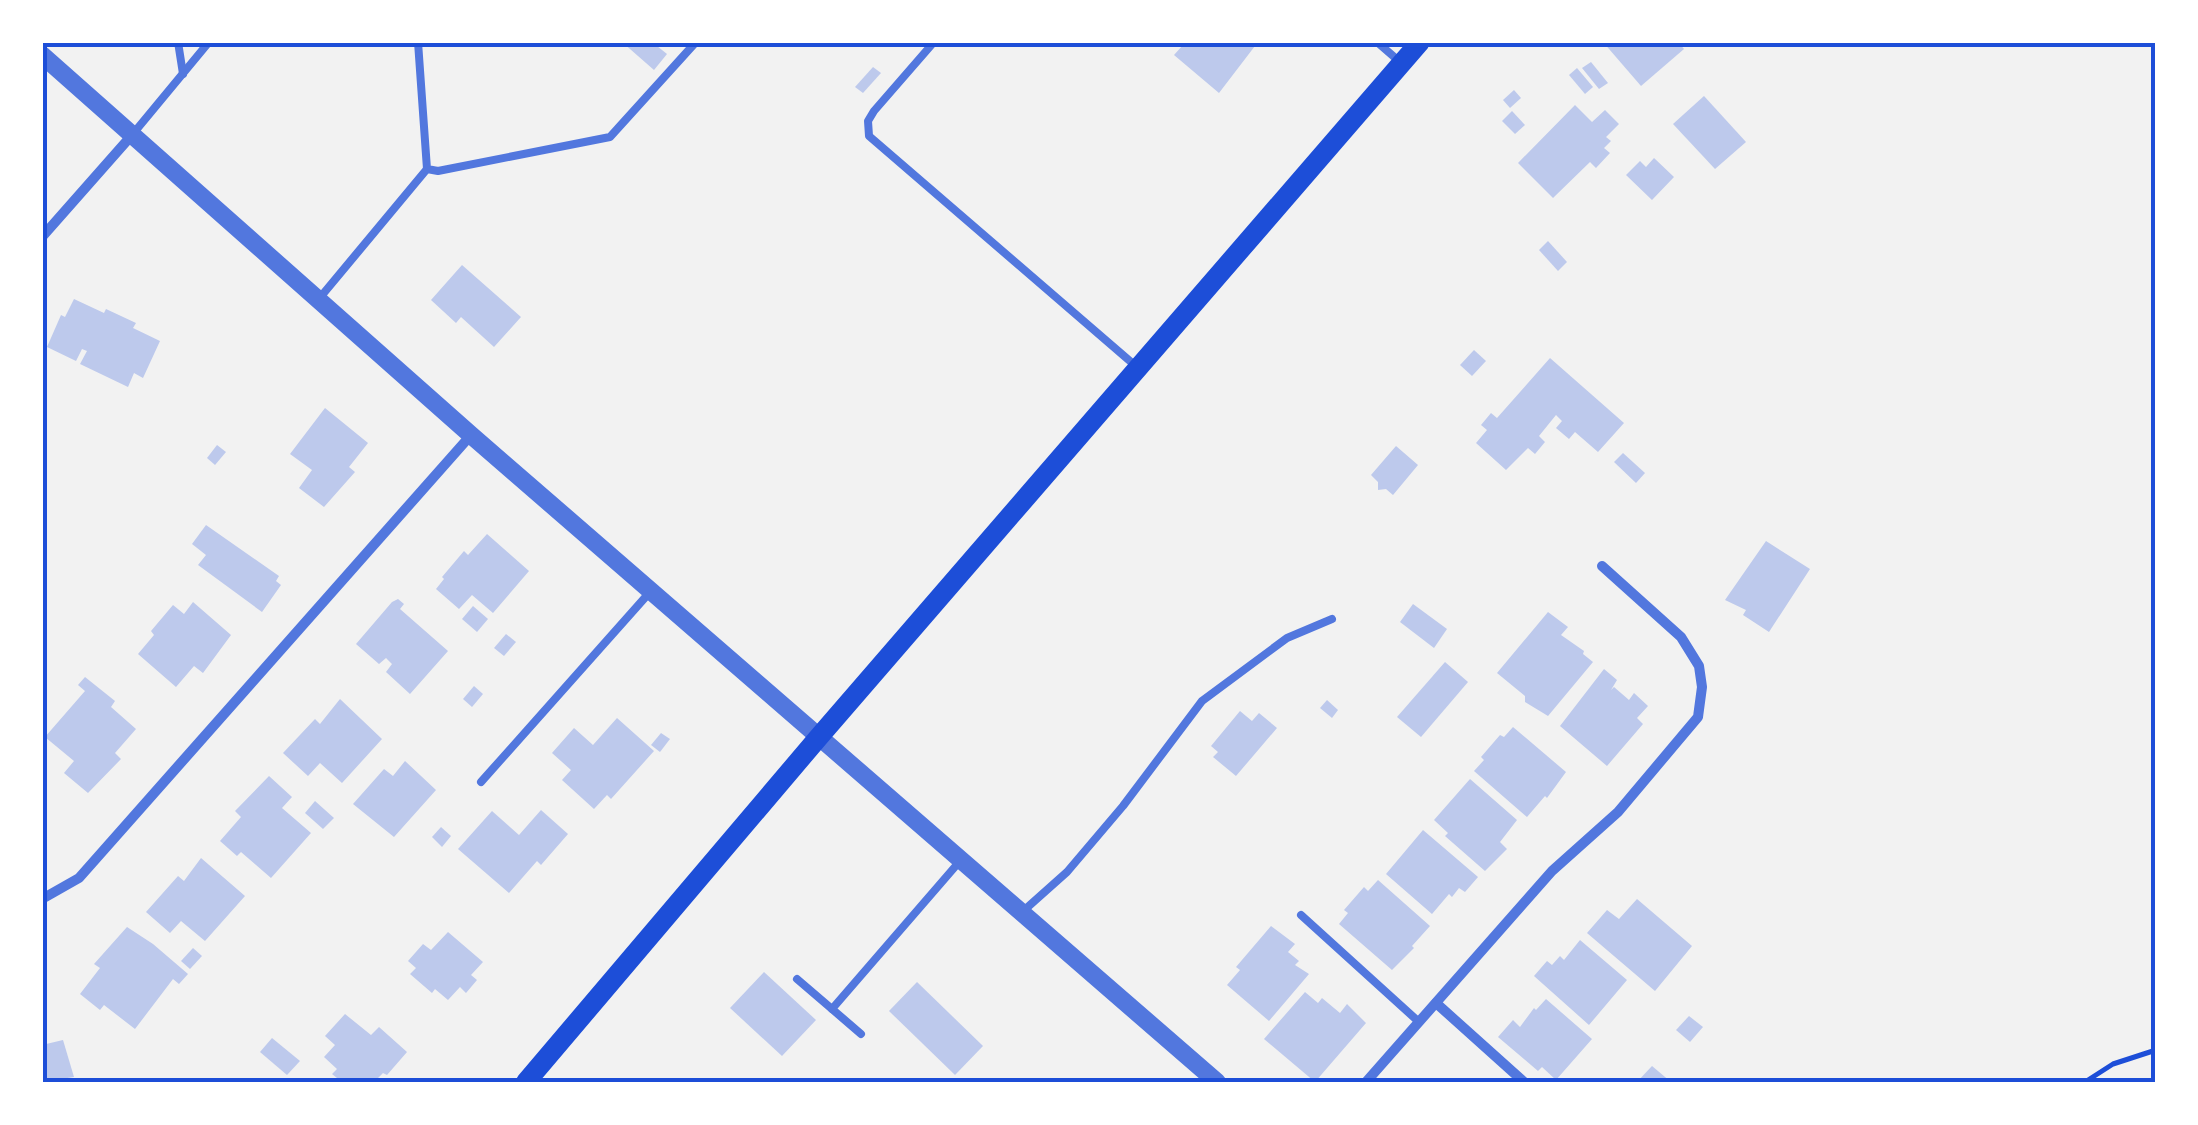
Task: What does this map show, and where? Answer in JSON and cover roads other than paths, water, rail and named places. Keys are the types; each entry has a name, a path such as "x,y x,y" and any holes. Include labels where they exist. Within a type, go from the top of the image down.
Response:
{"main road":[{"path":"526,1082 1420,42"}],"street":[{"path":"42,55 650,592 1217,1082"},
{"path":"42,237 132,136"},
{"path":"42,899 79,878 471,435"},
{"path":"1366,1082 1552,871 1618,812 1698,717 1702,687 1698,666 1681,636 1602,566"},
{"path":"1436,1003 1524,1082"}],"lane":[{"path":"178,42 183,74"},
{"path":"132,136 209,42"},
{"path":"318,300 427,169 418,42"},
{"path":"427,169 438,172 610,137 696,42"},
{"path":"934,42 874,111 868,120 869,136 1138,368"},
{"path":"1377,42 1402,64"},
{"path":"481,782 650,592"},
{"path":"1021,913 1067,872 1123,806 1202,701 1286,638 1332,619"},
{"path":"832,1010 960,860"},
{"path":"1301,915 1419,1022"},
{"path":"796,980 861,1034"}]}
